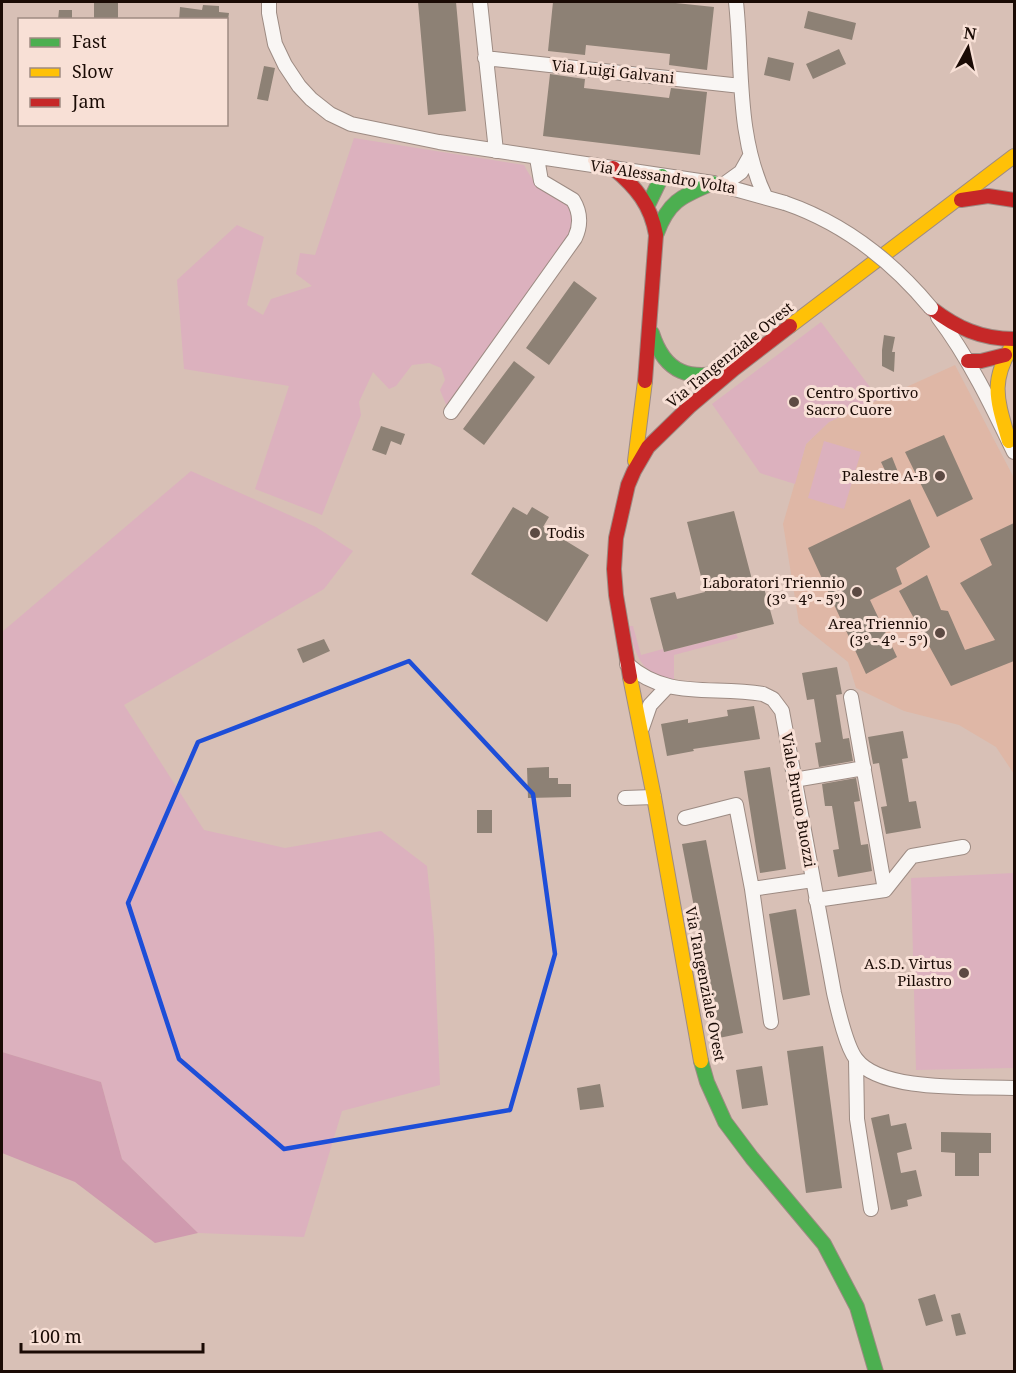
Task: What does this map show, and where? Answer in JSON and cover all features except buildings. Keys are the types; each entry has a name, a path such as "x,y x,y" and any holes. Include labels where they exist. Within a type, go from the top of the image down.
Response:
{"main road":[{"name":"Via Tangenziale Ovest","path":"876,1371 857,1307 825,1244 752,1158 725,1122 707,1082 697,1045 654,797 627,664 616,595 615,554 619,519 634,471 657,437 688,407 734,369 1014,156"},
{"path":"613,168 627,179 648,203 654,219 656,235 651,328 634,471"},
{"path":"648,203 662,176"},
{"path":"662,176 670,203"},
{"path":"656,235 670,203 718,184"},
{"path":"956,201 988,196 1014,200"},
{"path":"931,308 958,328 978,336 1014,341 998,372 996,395 1012,446"},
{"path":"651,328 659,353 669,366 679,373 702,376 734,369"},
{"path":"968,361 978,351 999,340"},
{"path":"968,361 981,362 1005,355"}],"street":[{"name":"Via Alessandro Volta","path":"269,2 275,44 298,86 330,114 351,124 537,158 718,184 765,196 828,221 860,241 897,272 931,308 968,361 1012,446"},
{"path":"480,2 496,151"},
{"path":"736,2 741,86 750,156 765,196"},
{"name":"Via Luigi Galvani","path":"485,58 741,86"},
{"path":"718,184 741,172 750,156"},
{"path":"451,412 578,231 579,217 573,200 541,181 537,158"},
{"path":"741,172 747,191"},
{"path":"627,664 647,679 667,687 650,705 641,731"},
{"name":"Viale Bruno Buozzi","path":"667,687 757,693 773,699 782,711 834,993 843,1028 856,1059 857,1119 871,1209"},
{"path":"851,697 885,890"},
{"path":"794,780 864,768"},
{"path":"625,798 654,797"},
{"path":"685,818 736,805 752,890 771,1022"},
{"path":"816,900 885,890 912,856 963,847"},
{"path":"752,890 813,880"},
{"path":"856,1059 872,1072 892,1080 931,1085 1014,1088"}],"highlighted area":[{"path":"409,661 533,794 555,954 510,1110 284,1149 179,1059 128,903 198,742"}],"shaded area":[{"path":"354,138 524,165 538,185 568,205 571,210 573,230 447,407 440,390 445,380 441,368 429,363 412,365 396,386 389,389 373,372 359,402 361,415 322,515 255,489 289,386 184,369 177,280 237,225 264,237 247,305 263,315 271,299 312,286 296,274 300,253 315,255"},
{"name":"Centro Sportivo Sacro Cuore","path":"821,322 879,399 829,422 806,444 795,484 760,473 712,404"},
{"path":"955,365 1014,478 1014,774 996,747 959,725 904,711 856,688 848,662 799,623 783,524 806,444 829,422"},
{"path":"824,441 861,452 844,509 808,498"},
{"path":"191,471 316,527 353,551 324,589 124,705 204,830 285,848 381,831 427,866 434,937 440,1085 342,1111 304,1237 198,1233 122,1159 101,1082 2,1052 2,632"},
{"path":"629,626 633,626 641,655 663,649 664,652 736,634 738,638 674,655 674,679 663,678 654,675 641,662 633,645"},
{"name":"A.S.D. Virtus Pilastro","path":"1014,873 1014,1068 916,1070 911,878"},
{"path":"2,1052 101,1082 122,1159 198,1233 155,1243 75,1182 2,1153"}],"traffic: fast":[{"path":"649,203 662,176"},
{"path":"657,233 672,206 685,196 713,183"},
{"path":"652,333 664,358 681,371 703,375 730,371"},
{"path":"701,1061 707,1082 725,1122 824,1244 857,1307 876,1372"}],"traffic: slow":[{"path":"790,326 1014,156"},
{"path":"1009,441 1001,414 998,380 1006,356 1014,343"},
{"path":"635,461 645,381"},
{"path":"630,677 701,1061"}],"traffic: jam":[{"path":"613,168 641,197 654,224 656,235 645,381"},
{"path":"961,200 988,196 1014,200"},
{"path":"931,308 970,331 991,337 1014,339"},
{"path":"630,677 616,595 614,569 616,538 628,485 634,471 648,447 689,407 790,326"},
{"path":"968,361 981,361 1005,355"}],"place":[{"name":"Centro Sportivo Sacro Cuore","path":"794,402"},
{"name":"Palestre A-B","path":"940,476"},
{"name":"Todis","path":"535,533"},
{"name":"Laboratori Triennio (3° - 4° - 5°)","path":"857,592"},
{"name":"Area Triennio (3° - 4° - 5°)","path":"940,633"},
{"name":"A.S.D. Virtus Pilastro","path":"964,973"}]}
